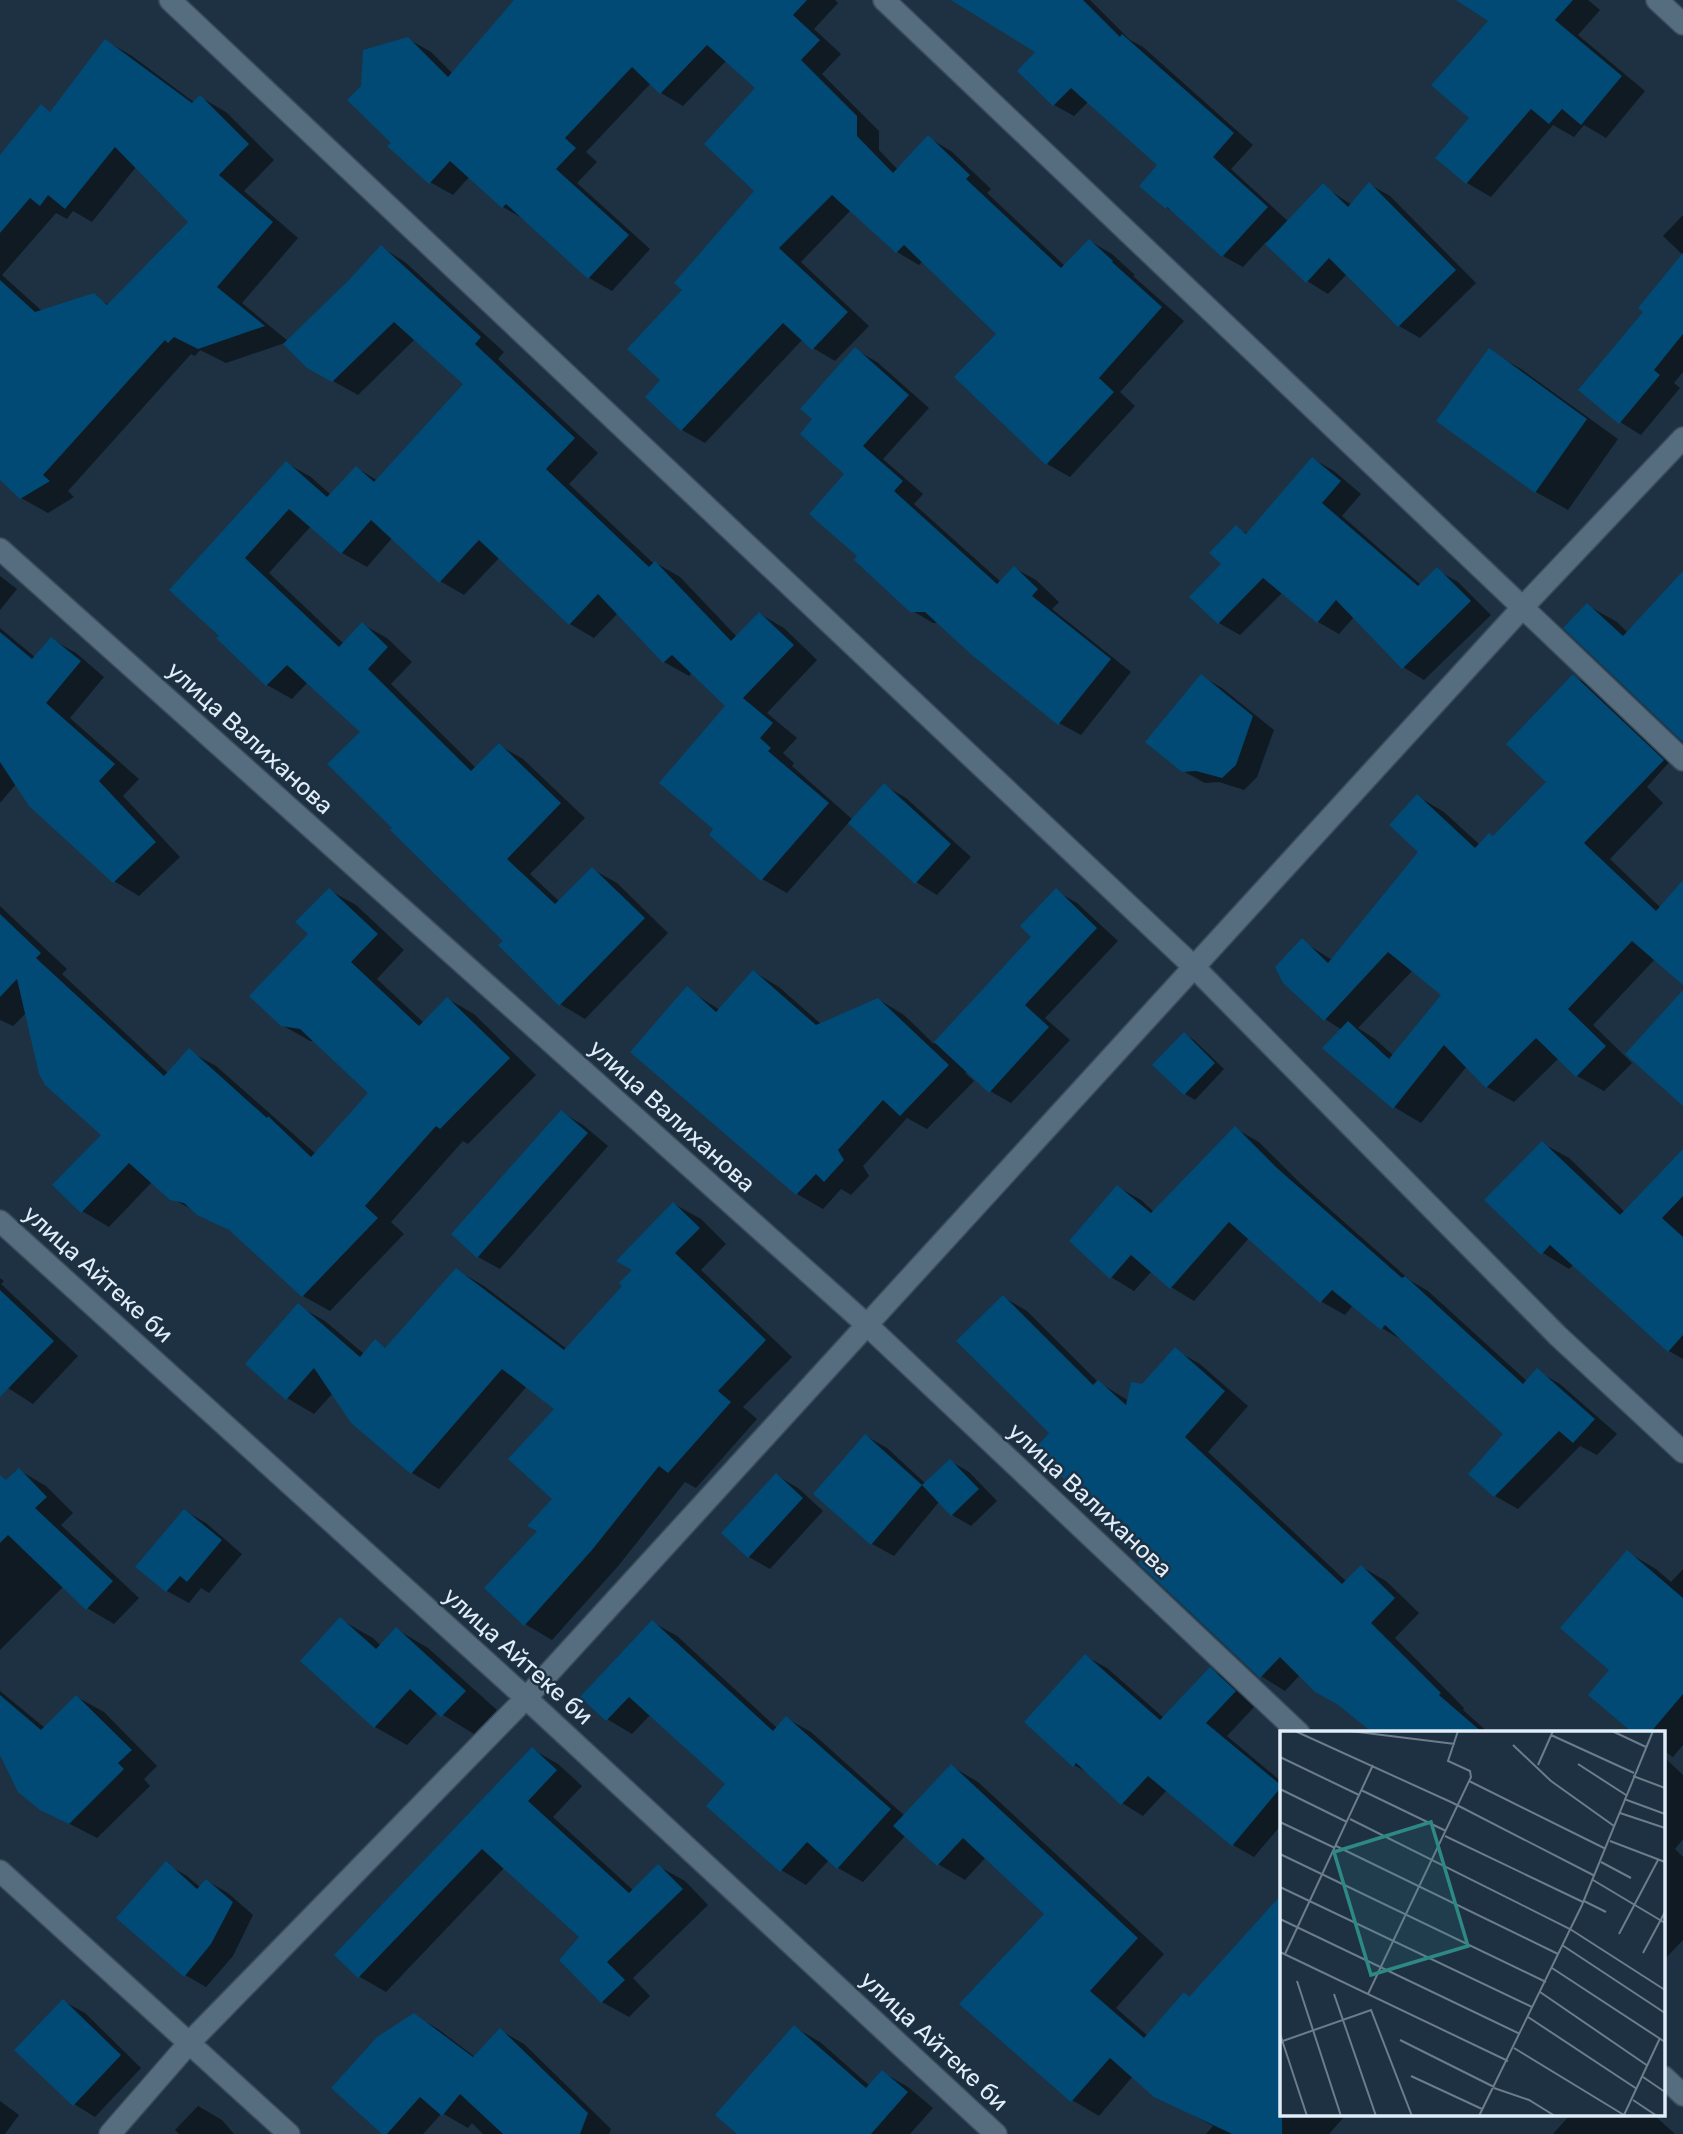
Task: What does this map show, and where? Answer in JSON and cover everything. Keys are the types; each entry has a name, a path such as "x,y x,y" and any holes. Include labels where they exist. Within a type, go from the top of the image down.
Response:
{"street":[{"path":"170,0 1194,967 1558,1336 1683,1452"},
{"path":"884,0 1683,760"},
{"path":"1657,0 1683,24"},
{"path":"110,2134 190,2042 526,1698 1522,608 1683,439"},
{"name":"улица Валиханова","path":"0,549 867,1325 1297,1731"},
{"name":"улица Айтеке би","path":"0,1221 526,1698 996,2134"},
{"path":"0,1871 289,2134"},
{"path":"1666,2079 1683,2095"}],"building":[{"path":"514,0 807,0 793,15 820,40 801,60 857,116 857,136 893,173 928,135 970,175 966,179 1061,268 1089,239 1162,307 1099,378 1114,392 1046,465 954,377 996,334 904,245 896,253 832,195 779,248 848,312 812,350 783,323 681,431 645,397 660,380 627,349 682,290 674,283 754,191 704,144 755,88 707,45 660,94 632,67 565,138 576,148 556,169 629,235 588,279 506,204 502,208 450,161 429,184 387,146 391,143 347,100 361,86 363,50 408,37 448,77"},
{"path":"951,0 1083,0 1120,37 1122,34 1234,133 1213,157 1268,207 1222,257 1167,207 1166,209 1139,186 1157,165 1071,88 1053,106 1017,71 1035,52"},
{"path":"1456,0 1573,0 1555,20 1622,76 1581,125 1562,109 1549,124 1531,109 1466,184 1435,158 1469,118 1431,85 1488,21"},
{"path":"105,39 192,103 200,95 249,144 219,175 273,222 217,287 265,326 198,349 174,337 168,343 165,340 43,475 50,481 20,499 0,480 0,280 35,312 94,293 107,305 188,222 115,147 65,209 48,195 40,206 30,198 0,233 0,155 41,104 50,112"},
{"path":"1369,182 1456,270 1398,327 1329,258 1306,283 1265,244 1323,183 1348,207"},
{"path":"381,245 481,337 475,344 575,438 546,469 649,567 655,561 731,641 759,612 794,645 743,698 773,723 760,738 771,748 768,751 829,803 761,881 709,835 713,829 659,783 725,706 672,655 663,663 598,594 569,625 479,540 439,583 371,520 341,554 289,509 245,558 339,647 362,622 388,647 368,669 471,771 499,743 561,803 507,859 555,904 592,867 645,918 559,1006 498,945 503,941 327,764 360,732 287,665 266,686 216,638 219,636 169,590 286,461 327,497 356,466 374,482 463,384 394,322 332,382 307,368 283,344"},
{"path":"1683,253 1683,334 1654,370 1660,375 1619,424 1578,390 1643,312 1638,308"},
{"path":"855,347 909,395 863,446 903,481 894,491 997,584 1014,566 1038,589 1032,596 1111,659 1058,725 973,656 925,612 910,612 854,560 857,556 809,514 844,474 800,434 812,419 800,409"},
{"path":"1489,348 1587,419 1535,493 1436,421"},
{"path":"1312,457 1341,481 1322,503 1418,586 1437,567 1471,601 1402,669 1336,600 1317,623 1263,578 1218,624 1189,597 1221,564 1209,553 1236,525 1246,534"},
{"path":"1683,571 1682,741 1563,628 1587,603 1623,636"},
{"path":"0,632 32,659 51,637 81,661 46,703 115,764 99,781 156,842 113,883 29,806 0,762"},
{"path":"1201,674 1253,716 1236,765 1222,778 1196,771 1182,772 1145,742"},
{"path":"1573,674 1664,760 1584,843 1656,911 1683,880 1683,985 1632,941 1568,1009 1606,1046 1576,1077 1536,1038 1486,1088 1444,1045 1393,1109 1322,1048 1348,1021 1389,1059 1441,995 1388,952 1324,1021 1283,983 1275,967 1302,938 1328,963 1418,852 1389,825 1417,794 1475,848 1489,833 1493,836 1546,782 1506,744"},
{"path":"884,783 951,844 915,884 848,823"},
{"path":"329,888 378,934 351,962 419,1026 447,997 510,1058 440,1129 436,1126 365,1206 378,1218 302,1297 229,1230 197,1215 184,1203 170,1200 129,1163 81,1213 52,1185 101,1135 45,1085 39,1074 17,979 0,997 0,914 41,953 36,958 164,1076 189,1048 311,1157 368,1093 300,1029 281,1026 249,996 308,934 295,922"},
{"path":"1056,888 1097,928 1025,1005 1049,1027 989,1093 934,1042 1031,937 1020,926"},
{"path":"753,970 816,1025 878,998 949,1065 900,1116 883,1100 838,1150 844,1160 824,1182 816,1174 796,1195 630,1052 687,986 716,1012"},
{"path":"1683,990 1683,1106 1625,1054"},
{"path":"1184,1032 1215,1063 1184,1095 1152,1065"},
{"path":"561,1110 588,1133 477,1258 451,1234"},
{"path":"1235,1126 1277,1168 1402,1278 1405,1276 1523,1384 1537,1368 1595,1419 1573,1443 1559,1431 1494,1497 1468,1474 1503,1434 1385,1325 1381,1330 1332,1290 1320,1303 1229,1222 1170,1289 1131,1255 1110,1279 1069,1241 1117,1185 1151,1213"},
{"path":"1542,1141 1620,1215 1683,1149 1683,1196 1662,1218 1683,1237 1683,1335 1668,1352 1550,1245 1541,1255 1484,1200"},
{"path":"673,1202 700,1228 675,1253 766,1340 718,1391 731,1402 668,1473 659,1466 592,1550 524,1626 484,1588 537,1531 527,1526 552,1499 508,1459 554,1409 502,1369 411,1474 351,1423 314,1368 286,1400 245,1364 298,1303 360,1357 375,1339 385,1348 456,1268 564,1350 622,1286 619,1283 632,1270 616,1261"},
{"path":"0,1290 54,1341 0,1397"},
{"path":"1003,1295 1093,1385 1098,1380 1126,1405 1131,1382 1142,1384 1175,1347 1225,1391 1185,1437 1342,1584 1361,1565 1395,1598 1371,1623 1441,1693 1439,1695 1481,1731 1371,1731 1337,1704 1315,1692 1280,1657 1260,1678 1138,1563 1142,1558 1088,1508 1092,1504 1033,1451 1049,1433 956,1341"},
{"path":"865,1434 922,1485 871,1545 813,1494"},
{"path":"950,1459 979,1489 951,1516 922,1485"},
{"path":"19,1468 47,1497 35,1508 113,1581 86,1610 8,1535 0,1543 0,1475 6,1480"},
{"path":"776,1473 803,1498 748,1558 721,1533"},
{"path":"184,1509 222,1540 187,1582 180,1576 166,1592 135,1567"},
{"path":"1627,1550 1683,1598 1683,1694 1652,1731 1631,1731 1588,1695 1609,1670 1560,1628"},
{"path":"340,1617 376,1649 396,1627 466,1691 441,1717 410,1689 374,1728 300,1661"},
{"path":"652,1620 773,1731 786,1716 891,1809 837,1869 807,1842 780,1872 706,1806 725,1784 629,1697 606,1721 580,1697"},
{"path":"1085,1654 1160,1720 1210,1667 1236,1691 1206,1723 1280,1784 1280,1788 1232,1846 1148,1776 1121,1805 1076,1763 1073,1767 1024,1722"},
{"path":"0,1695 41,1730 76,1695 132,1750 118,1763 124,1769 69,1824 40,1810 18,1792 0,1755"},
{"path":"532,1747 557,1770 528,1801 629,1893 658,1864 683,1889 607,1962 625,1980 601,2003 559,1960 579,1937 482,1849 358,1978 334,1955"},
{"path":"951,1764 1138,1938 1090,1991 1144,2038 1184,1992 1189,1997 1280,1896 1282,2134 1232,2134 1154,2097 1110,2058 1071,2102 959,2004 1044,1914 963,1838 937,1866 893,1826"},
{"path":"166,1861 197,1889 206,1879 233,1902 211,1944 184,1977 116,1918"},
{"path":"63,1999 121,2055 73,2106 14,2050"},
{"path":"414,2013 473,2057 500,2028 588,2113 580,2134 503,2134 460,2094 442,2116 420,2097 387,2134 382,2134 331,2088 377,2037"},
{"path":"794,2025 866,2088 882,2070 908,2092 871,2134 737,2134 715,2115"}]}
